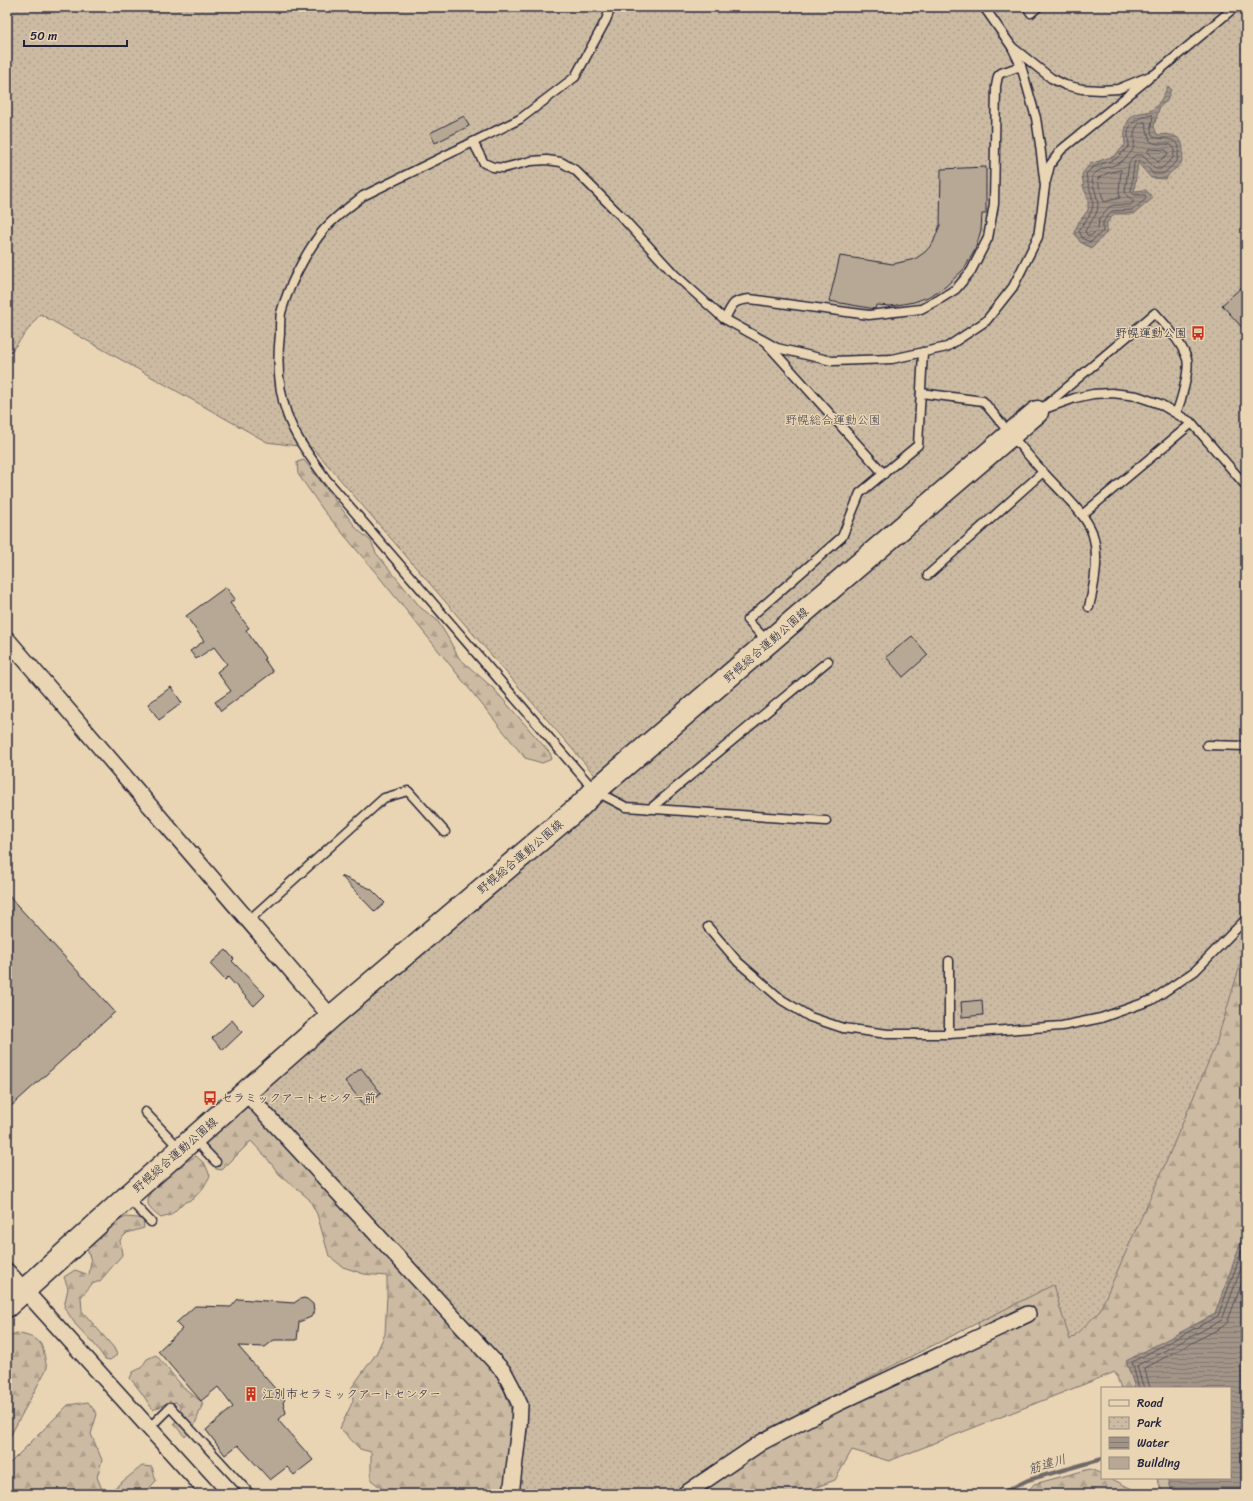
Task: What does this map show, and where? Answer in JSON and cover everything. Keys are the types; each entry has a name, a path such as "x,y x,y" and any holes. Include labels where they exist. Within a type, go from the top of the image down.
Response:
{"main road":[{"name":"野幌総合運動公園線","path":"7,1306 126,1197 246,1093 330,1017 573,812 595,791 1037,412"}],"street":[{"path":"7,639 330,1017"},
{"path":"246,1093 504,1372 520,1405 520,1427 511,1494"},
{"path":"7,1271 209,1494"},
{"path":"685,1494 762,1442 788,1428 1028,1314"}],"lane":[{"path":"611,7 606,20 575,77 520,119 363,196 321,232 303,261 293,281 281,313 278,368 287,414 295,432 308,454 326,479 595,791 626,807 826,821"},
{"path":"606,20 616,7"},
{"path":"984,7 1012,47 1021,66 1036,118 1045,186"},
{"path":"1027,7 1031,13 1038,7"},
{"path":"473,142 484,163 493,166 504,168 531,161 547,160 561,162 575,170 619,214 674,274 725,319 776,348 832,361 892,359 947,347 986,321 1013,287 1038,237 1045,186 1050,165 1061,150 1235,7"},
{"path":"1012,47 1051,78 1065,85 1082,89 1118,89 1154,74"},
{"path":"725,319 732,305 737,301 750,299 869,315 921,309 956,289 971,271 988,238 994,204 996,86 998,76 1001,73 1021,66"},
{"path":"1037,412 1155,313 1182,348 1187,360 1183,393 1176,413"},
{"path":"764,341 884,474"},
{"path":"768,643 747,620 842,537 860,493 918,444 923,352"},
{"path":"921,393 983,401 1043,472 1082,515 1092,530 1096,551 1096,570 1089,607"},
{"path":"1037,412 1055,404 1093,394 1112,393 1136,396 1160,404 1192,423 1246,486"},
{"path":"1082,515 1192,423"},
{"path":"928,575 1043,472"},
{"path":"650,809 828,661"},
{"path":"1207,745 1246,746"},
{"path":"248,920 384,798 408,791 445,832"},
{"path":"708,927 738,962 782,1000 810,1017 843,1028 888,1034 948,1034 1062,1026 1101,1018 1152,1000 1195,971 1246,919"},
{"path":"948,1034 949,961"},
{"path":"145,1112 187,1144 216,1162"},
{"path":"126,1197 151,1222"},
{"path":"149,1428 170,1407 250,1494"}],"green space":[{"name":"野幌総合運動公園","path":"7,7 1246,7 1246,946 1216,1044 1163,1169 1099,1312 1070,1340 1053,1285 767,1429 671,1494 518,1494 528,1425 517,1379 257,1092 611,794 313,448 267,442 40,314 7,357"},
{"path":"304,460 358,530 371,541 376,553 421,608 437,620 459,658 493,688 550,753 552,759 542,763 525,758 324,511 298,474 297,462"},
{"path":"1246,817 1246,1494 1163,1494 1157,1479 1231,1479 1231,1387 1121,1387 1115,1372 889,1461 852,1450 835,1480 799,1494 652,1494 805,1403 842,1409 943,1364 956,1351 980,1337 974,1292"},
{"path":"272,1079 499,1376 513,1415 506,1494 389,1494 371,1480 371,1452 360,1449 340,1428 353,1401 352,1387 376,1354 385,1334 387,1276 364,1274 343,1267 329,1256 317,1214 309,1199 279,1174 251,1141 222,1170 216,1169 205,1141"},
{"path":"196,1156 205,1164 210,1176 203,1188 193,1199 183,1203 171,1215 161,1218 149,1207 149,1195 159,1181"},
{"path":"126,1217 143,1220 144,1228 127,1233 120,1240 122,1255 100,1281 92,1284 81,1297 82,1311 114,1348 117,1355 110,1360 105,1359 95,1345 76,1325 64,1307 68,1288 64,1277 75,1270 89,1275 91,1261 87,1248 97,1240 108,1226"},
{"path":"17,1333 33,1338 40,1343 47,1368 7,1442 7,1336"},
{"path":"156,1355 183,1387 203,1403 195,1424 185,1437 174,1424 181,1408 176,1402 165,1404 153,1410 130,1378 133,1372 141,1368 147,1359"},
{"path":"88,1402 97,1414 91,1434 102,1460 97,1477 104,1494 7,1494 7,1466 68,1405"},
{"path":"142,1466 152,1467 156,1481 143,1494 107,1494"},
{"path":"1090,1469 1101,1474 1101,1479 1112,1479 1138,1492 1138,1494 1025,1494 1034,1484"}],"water":[{"path":"1168,86 1171,89 1167,101 1160,106 1154,126 1157,135 1166,134 1174,136 1181,141 1183,158 1181,163 1166,179 1151,178 1138,163 1134,191 1146,190 1153,198 1134,214 1114,214 1107,223 1107,232 1092,248 1080,242 1074,232 1088,210 1088,198 1084,189 1082,174 1090,164 1114,156 1125,145 1125,132 1129,120 1136,114 1148,112 1155,108"},
{"path":"1246,1228 1246,1494 1172,1494 1167,1479 1231,1479 1231,1387 1135,1387 1126,1361 1215,1314"}],"building":[{"path":"464,116 469,126 435,143 430,133"},
{"path":"986,167 986,214 982,214 981,230 975,250 964,269 945,287 928,297 914,302 891,306 876,305 875,309 829,301 840,256 893,264 915,259 925,252 933,243 940,225 941,169"},
{"path":"1246,283 1246,332 1222,305"},
{"path":"226,587 235,599 230,603 249,628 246,630 273,672 221,711 215,702 231,691 217,672 227,664 214,647 196,659 190,651 204,641 186,616"},
{"path":"912,636 928,655 903,677 886,657"},
{"path":"171,687 182,703 159,720 148,704"},
{"path":"341,876 371,889 385,903 375,912"},
{"path":"7,894 115,1012 7,1110"},
{"path":"226,950 234,959 232,961 265,995 254,1006 228,977 225,980 210,964"},
{"path":"982,1000 983,1015 962,1017 961,1002"},
{"path":"232,1020 242,1032 223,1050 212,1038"},
{"path":"361,1068 381,1093 365,1106 345,1081"},
{"name":"江別市セラミックアートセンター","path":"304,1298 313,1304 314,1311 311,1317 299,1322 297,1340 274,1340 265,1347 238,1346 285,1400 283,1402 286,1413 278,1420 313,1460 294,1475 287,1467 270,1480 238,1445 225,1455 206,1430 233,1407 218,1387 201,1401 158,1351 182,1329 176,1323 195,1306 231,1307 238,1299 294,1303"}],"waterway":[{"name":"筋違川","path":"1000,1494 1028,1480 1101,1459"}],"place":[{"name":"野幌運動公園","path":"1198,333"},
{"name":"セラミックアートセンター前","path":"210,1098"},
{"name":"江別市セラミックアートセンター","path":"251,1394"}]}
